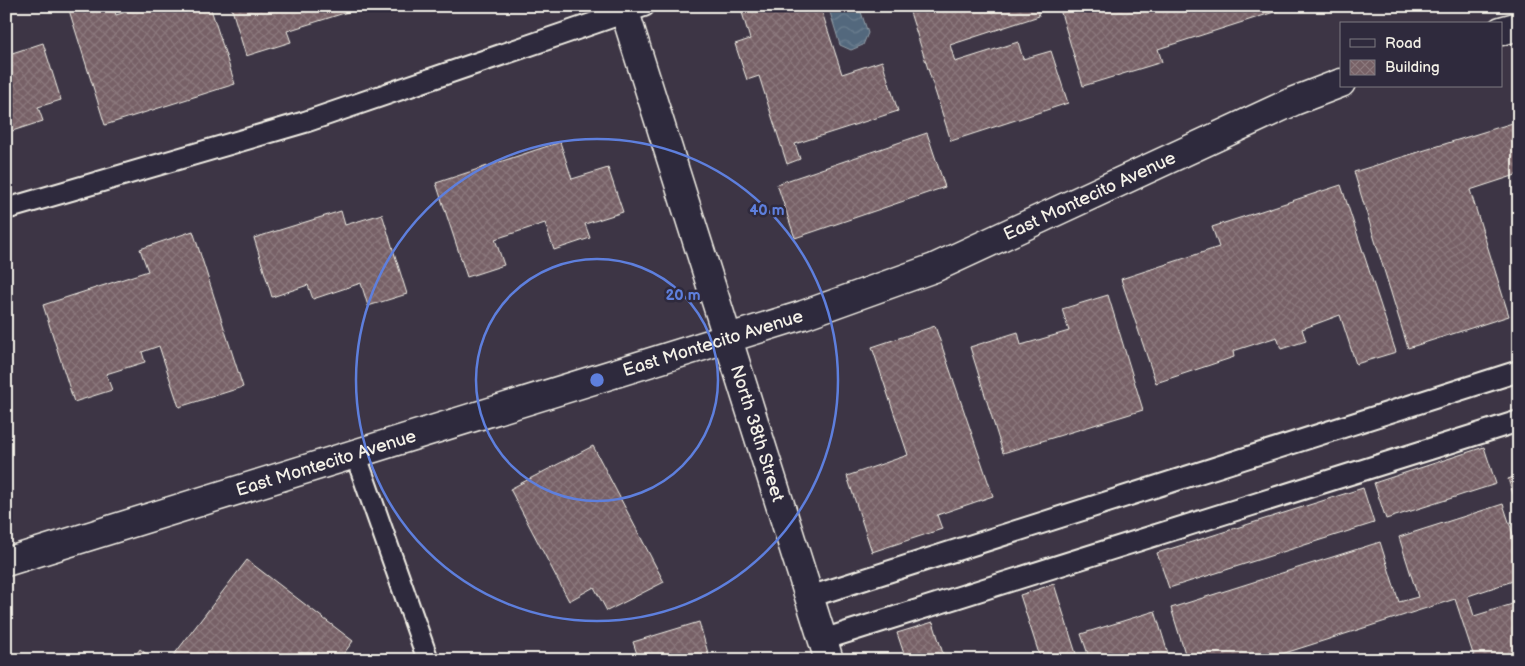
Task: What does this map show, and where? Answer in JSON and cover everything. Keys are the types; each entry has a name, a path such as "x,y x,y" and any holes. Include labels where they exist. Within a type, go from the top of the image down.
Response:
{"street":[{"name":"North 38th Street","path":"631,8 728,338 825,650"},
{"path":"1502,31 1519,26"},
{"name":"East Montecito Avenue","path":"6,562 803,315 934,268 1294,102 1340,83"}],"lane":[{"path":"6,209 305,122 631,8"},
{"path":"809,597 1519,371"},
{"path":"825,650 1519,421"},
{"path":"355,453 428,660"}],"water":[{"path":"828,6 859,6 868,33 863,45 851,50 840,45"}],"building":[{"path":"79,6 113,6 116,15 146,6 148,6 150,12 169,6 210,6 235,84 105,125 69,10"},
{"path":"231,6 353,6 354,10 287,31 291,42 246,56"},
{"path":"740,6 820,6 842,74 882,61 898,111 795,144 800,159 787,164 759,76 747,80 735,44 750,39"},
{"path":"908,6 1036,6 1039,16 950,45 955,62 1018,42 1023,59 1051,51 1068,103 951,141"},
{"path":"1059,6 1293,6 1158,49 1162,62 1083,86"},
{"path":"43,43 61,100 38,107 43,121 6,133 6,55"},
{"path":"1519,121 1519,174 1470,190 1509,316 1408,348 1354,172"},
{"path":"927,133 945,187 795,238 777,184"},
{"path":"560,142 572,179 608,168 623,212 585,224 590,238 554,250 545,223 495,239 504,265 467,277 436,183"},
{"path":"1341,185 1396,352 1356,364 1340,315 1302,329 1306,341 1281,349 1277,337 1233,351 1234,357 1156,383 1121,279 1219,247 1212,227"},
{"path":"341,211 345,225 382,214 407,294 368,306 361,283 313,299 308,285 272,297 254,238"},
{"path":"193,231 243,387 179,407 159,346 142,352 145,362 106,374 112,390 74,402 43,305 148,271 140,249"},
{"path":"1108,295 1143,410 1003,453 970,347 1018,332 1021,345 1069,331 1062,309"},
{"path":"935,326 993,496 937,515 942,529 872,552 847,476 908,455 872,347"},
{"path":"593,446 664,582 607,611 594,587 569,601 510,489"},
{"path":"1484,447 1496,484 1386,519 1374,483"},
{"path":"1519,475 1519,511 1508,479"},
{"path":"1363,488 1374,523 1169,588 1157,553"},
{"path":"1503,504 1519,552 1519,579 1468,596 1474,616 1519,602 1519,660 1475,660 1455,599 1263,660 1187,660 1171,608 1380,542 1399,602 1418,597 1399,537"},
{"path":"247,560 353,641 339,660 170,660"},
{"path":"1054,584 1078,660 1041,660 1020,595"},
{"path":"1155,611 1170,660 1090,660 1081,634"},
{"path":"699,622 710,660 639,660 633,642"},
{"path":"933,622 945,660 906,660 897,633"},
{"path":"140,649 154,660 132,660"}]}
